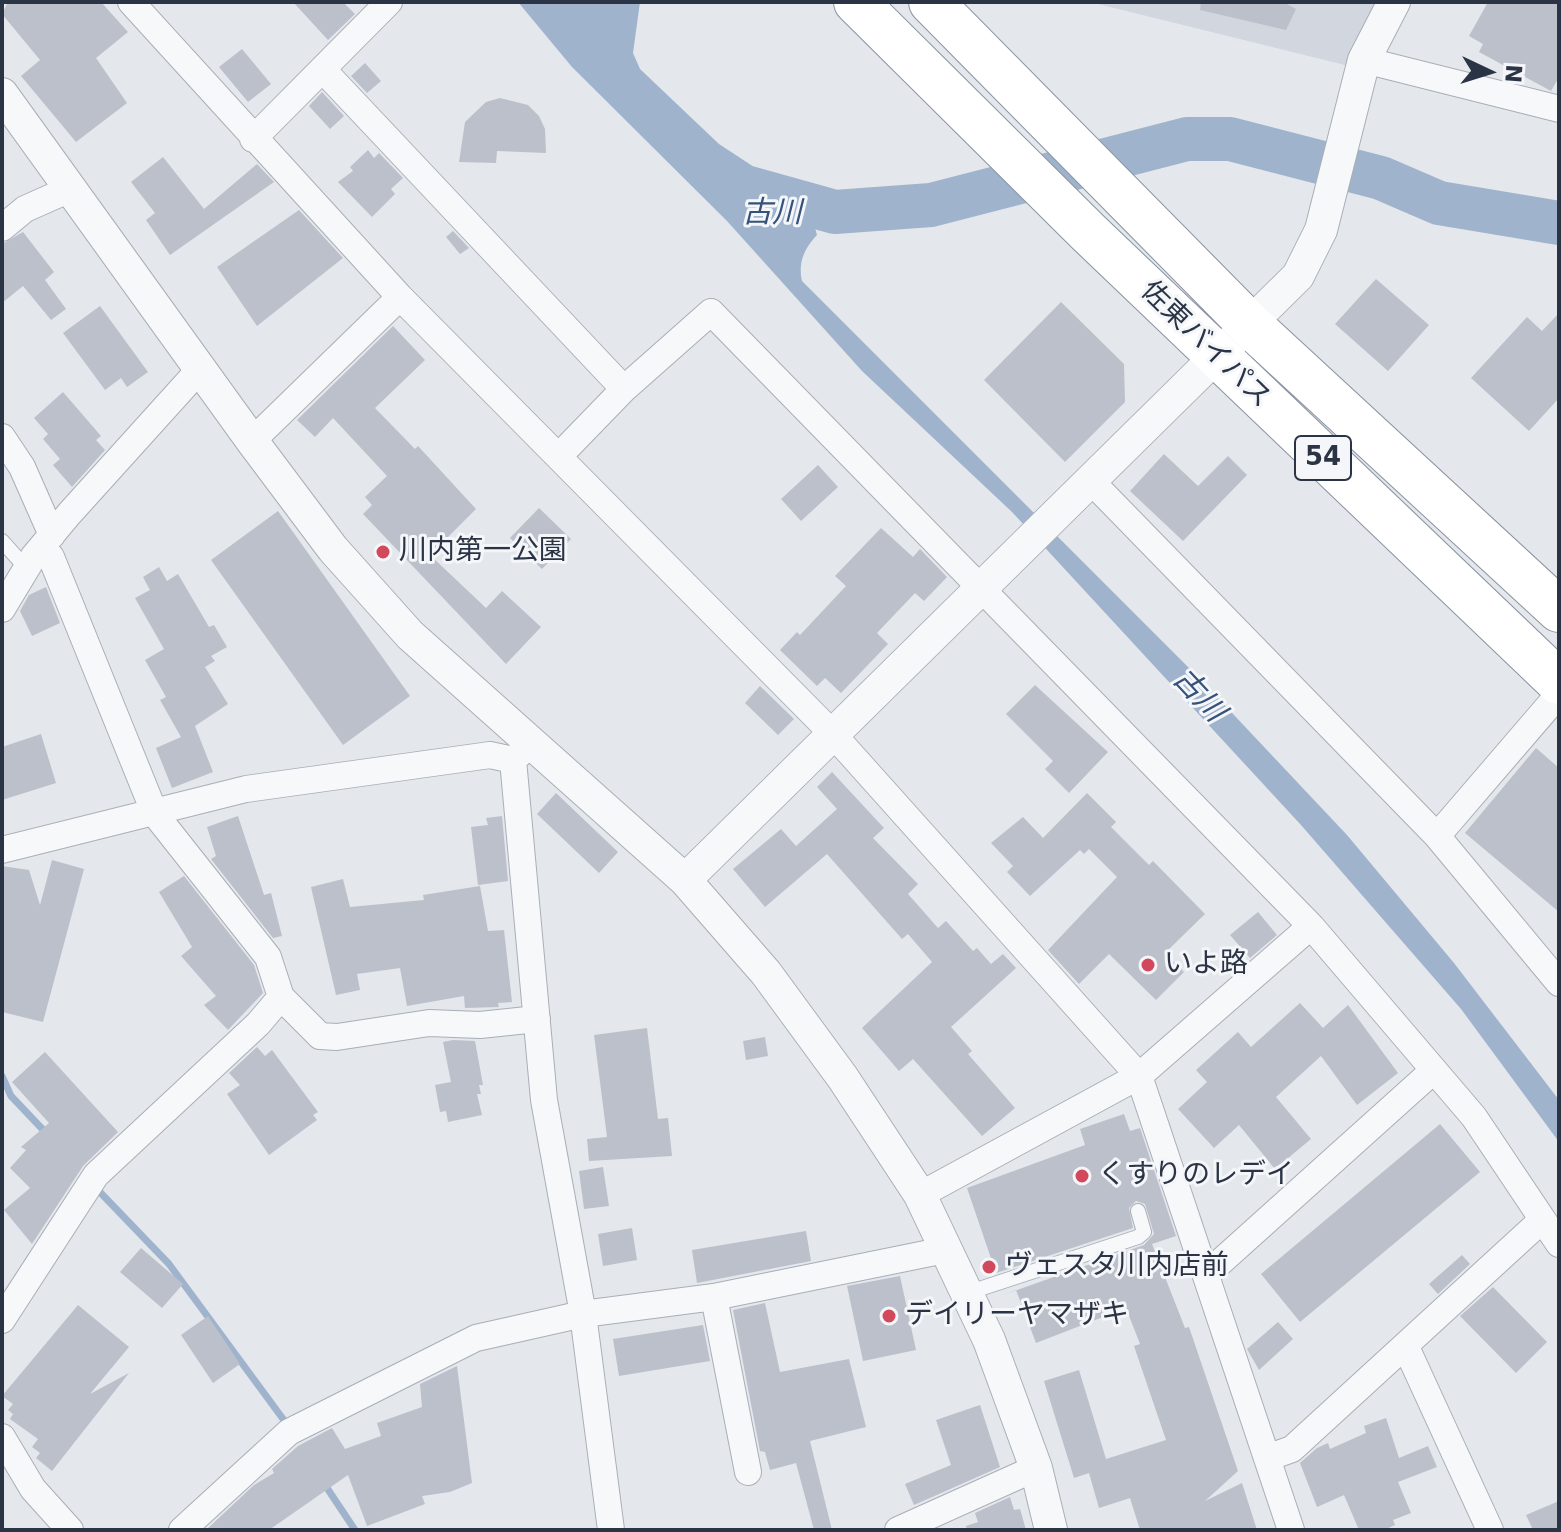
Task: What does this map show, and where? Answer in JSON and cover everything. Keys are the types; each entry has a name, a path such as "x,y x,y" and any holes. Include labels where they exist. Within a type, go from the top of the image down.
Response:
{"highway":[{"name":"佐東バイパス","path":"856,2 1218,358 1559,682"},
{"name":"佐東バイパス","path":"936,3 1251,326 1559,610"}],"street":[{"path":"131,2 400,297 560,455 831,732 1139,1076 1291,1530"},
{"path":"253,139 324,71 389,2"},
{"path":"685,880 831,732 983,589 1298,276 1314,249 1360,71 1394,2"},
{"path":"324,71 624,389"},
{"path":"1360,71 1559,109"},
{"path":"2,94 252,441 370,593 523,751 685,880 766,973 843,1078 920,1195 989,1340 1036,1468 1051,1530"},
{"path":"2,228 25,209 70,189"},
{"path":"252,441 400,297"},
{"path":"560,455 624,389 711,312 1311,926 1474,1117 1559,1244"},
{"path":"2,609 40,551 200,369"},
{"path":"2,437 22,467 40,551 51,557 155,814 268,957 281,997 320,1036 337,1037 429,1023 480,1025 537,1019"},
{"path":"1080,490 1437,836 1559,983"},
{"path":"1437,836 1559,694"},
{"path":"2,850 246,789 523,751"},
{"path":"523,751 544,1100 583,1314 611,1530"},
{"path":"920,1195 1139,1076 1311,926"},
{"path":"2,1320 96,1175 258,1024 281,997"},
{"path":"1206,1275 1434,1070"},
{"path":"1267,1458 1292,1449 1542,1220"},
{"path":"182,1530 289,1432 476,1338 583,1314 714,1297 945,1250"},
{"path":"714,1297 748,1472"},
{"path":"1406,1347 1490,1530"},
{"path":"2,1437 33,1489 70,1530"},
{"path":"898,1530 1036,1468"}],"lane":[{"path":"2,541 40,551"},
{"path":"967,1293 1138,1237 1144,1232 1138,1211"}],"shaded area":[{"path":"1090,2 1379,2 1349,66"}],"water":[{"name":"古川","path":"518,2 640,2 633,53 640,69 719,144 754,167 803,186 817,235 803,256 802,281 1201,680 1347,835 1454,963 1559,1100 1559,1142 1461,1009 1301,825 1012,512 862,371 727,221 572,67"}],"building":[{"path":"8,2 101,2 128,32 96,58 127,103 76,142 21,76 40,60 2,14"},
{"path":"293,2 343,2 355,14 328,40"},
{"path":"1201,2 1283,2 1296,9 1286,30 1200,10"},
{"path":"1488,2 1559,2 1559,77 1551,91 1479,52 1483,44 1469,36"},
{"path":"242,49 271,84 248,102 219,67"},
{"path":"365,63 381,81 367,93 351,76"},
{"path":"322,92 344,116 330,129 309,106"},
{"path":"500,98 528,105 539,116 545,129 546,153 497,151 496,163 459,162 465,122 486,102"},
{"path":"368,150 374,158 379,153 403,178 391,189 395,194 372,217 338,182 353,171 350,167"},
{"path":"163,157 204,209 257,164 274,182 170,255 146,220 155,213 131,182"},
{"path":"299,210 343,258 257,326 217,267"},
{"path":"453,231 469,248 460,254 446,237"},
{"path":"23,232 54,272 45,280 66,309 51,320 23,286 2,303 2,244"},
{"path":"1376,279 1429,325 1388,371 1335,324"},
{"path":"1061,302 1124,364 1125,402 1065,462 984,380"},
{"path":"100,306 148,372 127,387 121,378 105,390 63,333"},
{"path":"1559,313 1559,398 1529,431 1471,378 1527,317 1542,331"},
{"path":"393,326 425,360 375,408 415,449 418,446 476,509 430,555 486,608 502,591 541,627 506,664 363,514 372,505 365,497 387,476 333,418 315,437 297,420"},
{"path":"63,392 101,436 96,440 105,450 72,487 53,465 60,459 43,439 48,434 34,418"},
{"path":"1164,454 1198,486 1228,456 1247,475 1183,541 1130,491"},
{"path":"818,465 838,487 801,521 781,499"},
{"path":"539,508 571,539 542,569 510,538"},
{"path":"278,511 410,696 343,745 211,560"},
{"path":"881,528 913,557 920,549 947,577 924,601 915,593 877,633 888,644 841,693 825,678 817,686 780,650 797,632 800,635 846,586 835,576"},
{"path":"159,567 167,581 178,574 209,627 214,625 227,647 211,656 215,661 205,667 228,704 195,726 213,772 172,788 156,748 181,737 160,700 166,697 145,660 164,649 135,598 150,590 143,577"},
{"path":"46,587 60,623 32,636 20,611 29,595"},
{"path":"1035,685 1108,752 1069,793 1045,769 1053,761 1006,714"},
{"path":"760,686 794,719 778,735 745,703"},
{"path":"41,734 56,783 2,800 2,747"},
{"path":"1536,748 1559,768 1559,912 1465,833"},
{"path":"832,772 884,828 873,838 918,884 908,894 938,928 946,921 973,951 977,948 991,964 1003,954 1016,968 951,1027 972,1051 968,1054 1015,1108 982,1136 913,1059 899,1071 862,1028 932,962 908,934 902,939 827,854 765,907 733,869 781,829 796,846 837,809 817,787"},
{"path":"556,793 618,852 599,873 537,814"},
{"path":"1087,793 1116,822 1111,827 1149,865 1153,861 1205,914 1165,953 1184,972 1156,1000 1109,954 1079,984 1048,950 1117,877 1089,849 1084,854 1080,850 1030,896 1007,872 1013,866 991,843 1023,817 1043,838"},
{"path":"238,816 264,895 271,893 282,936 273,938 211,859 216,856 207,827"},
{"path":"502,816 508,881 478,885 471,827 488,825 486,818"},
{"path":"52,860 84,869 43,1022 2,1012 2,866 29,870 40,905"},
{"path":"184,876 254,965 263,993 228,1030 204,1005 216,996 181,956 192,947 159,892"},
{"path":"343,879 350,907 424,900 423,895 480,886 488,931 504,930 512,1002 498,1003 499,1007 465,1008 464,996 407,1006 400,968 357,974 360,990 336,995 311,887"},
{"path":"1258,912 1277,935 1250,958 1230,935"},
{"path":"1300,1003 1323,1028 1348,1005 1398,1073 1357,1105 1321,1056 1276,1097 1311,1139 1275,1169 1239,1125 1214,1148 1178,1109 1207,1082 1196,1070 1238,1032 1251,1047"},
{"path":"647,1028 658,1119 668,1118 672,1156 589,1161 587,1139 607,1137 594,1035"},
{"path":"765,1037 768,1056 746,1060 743,1041"},
{"path":"475,1041 483,1085 479,1085 481,1094 477,1094 482,1115 448,1122 446,1111 440,1112 435,1085 451,1082 443,1042"},
{"path":"257,1047 265,1056 272,1050 318,1112 313,1115 317,1120 269,1155 227,1094 240,1085 229,1073"},
{"path":"45,1052 118,1132 83,1166 32,1244 4,1210 30,1188 10,1168 26,1150 21,1147 49,1123 12,1082"},
{"path":"1124,1114 1130,1131 1140,1128 1176,1236 1152,1244 1185,1328 1189,1327 1238,1471 1205,1501 1242,1483 1257,1530 1140,1530 1130,1498 1099,1508 1089,1473 1074,1478 1044,1381 1079,1370 1106,1459 1166,1440 1134,1346 1140,1344 1126,1308 1036,1343 1016,1290 1144,1245 1154,1234 1145,1204 1136,1201 1129,1208 1133,1228 996,1273 967,1188 1085,1145 1080,1129"},
{"path":"1440,1124 1480,1172 1300,1322 1261,1274"},
{"path":"603,1167 609,1206 584,1209 579,1171"},
{"path":"632,1228 637,1260 603,1266 598,1234"},
{"path":"806,1231 811,1261 697,1283 692,1250"},
{"path":"141,1248 183,1284 162,1308 120,1272"},
{"path":"1462,1255 1470,1264 1438,1294 1429,1284"},
{"path":"900,1276 916,1350 863,1361 847,1286"},
{"path":"1493,1287 1547,1342 1516,1373 1460,1316"},
{"path":"765,1303 780,1372 849,1359 866,1427 810,1441 832,1530 814,1530 796,1463 770,1470 765,1452 760,1451 733,1310"},
{"path":"78,1305 129,1347 90,1394 129,1373 52,1471 36,1458 40,1453 32,1447 38,1439 10,1419 13,1414 8,1410 13,1404 2,1396"},
{"path":"208,1316 240,1364 213,1383 181,1335"},
{"path":"1278,1322 1293,1339 1259,1370 1247,1349"},
{"path":"703,1325 710,1361 619,1376 613,1339"},
{"path":"457,1366 472,1483 450,1492 422,1496 425,1504 367,1526 348,1475 269,1530 206,1530 254,1485 274,1473 272,1469 298,1446 332,1428 345,1449 381,1436 377,1423 422,1407 420,1384"},
{"path":"980,1405 1000,1467 914,1505 905,1484 951,1465 936,1420"},
{"path":"1386,1418 1399,1458 1428,1446 1437,1467 1398,1482 1411,1513 1393,1520 1395,1525 1384,1530 1359,1530 1344,1495 1317,1507 1300,1463 1317,1448 1328,1443 1330,1449 1366,1433 1364,1426"},
{"path":"1010,1497 1014,1510 1020,1509 1026,1530 967,1530 966,1526 978,1522 975,1513"},
{"path":"1559,1501 1559,1530 1533,1530 1526,1515"}],"waterway":[{"name":"古川","path":"749,188 835,212 931,205 1187,139 1230,139 1381,178 1439,203 1559,223"},
{"path":"2,1076 11,1096 48,1135"},
{"path":"95,1187 169,1264 286,1423"},
{"path":"323,1482 355,1530"}],"place":[{"name":"川内第一公園","path":"383,552"},
{"name":"いよ路","path":"1148,965"},
{"name":"くすりのレデイ","path":"1082,1176"},
{"name":"ヴェスタ川内店前","path":"989,1267"},
{"name":"デイリーヤマザキ","path":"889,1316"}]}
